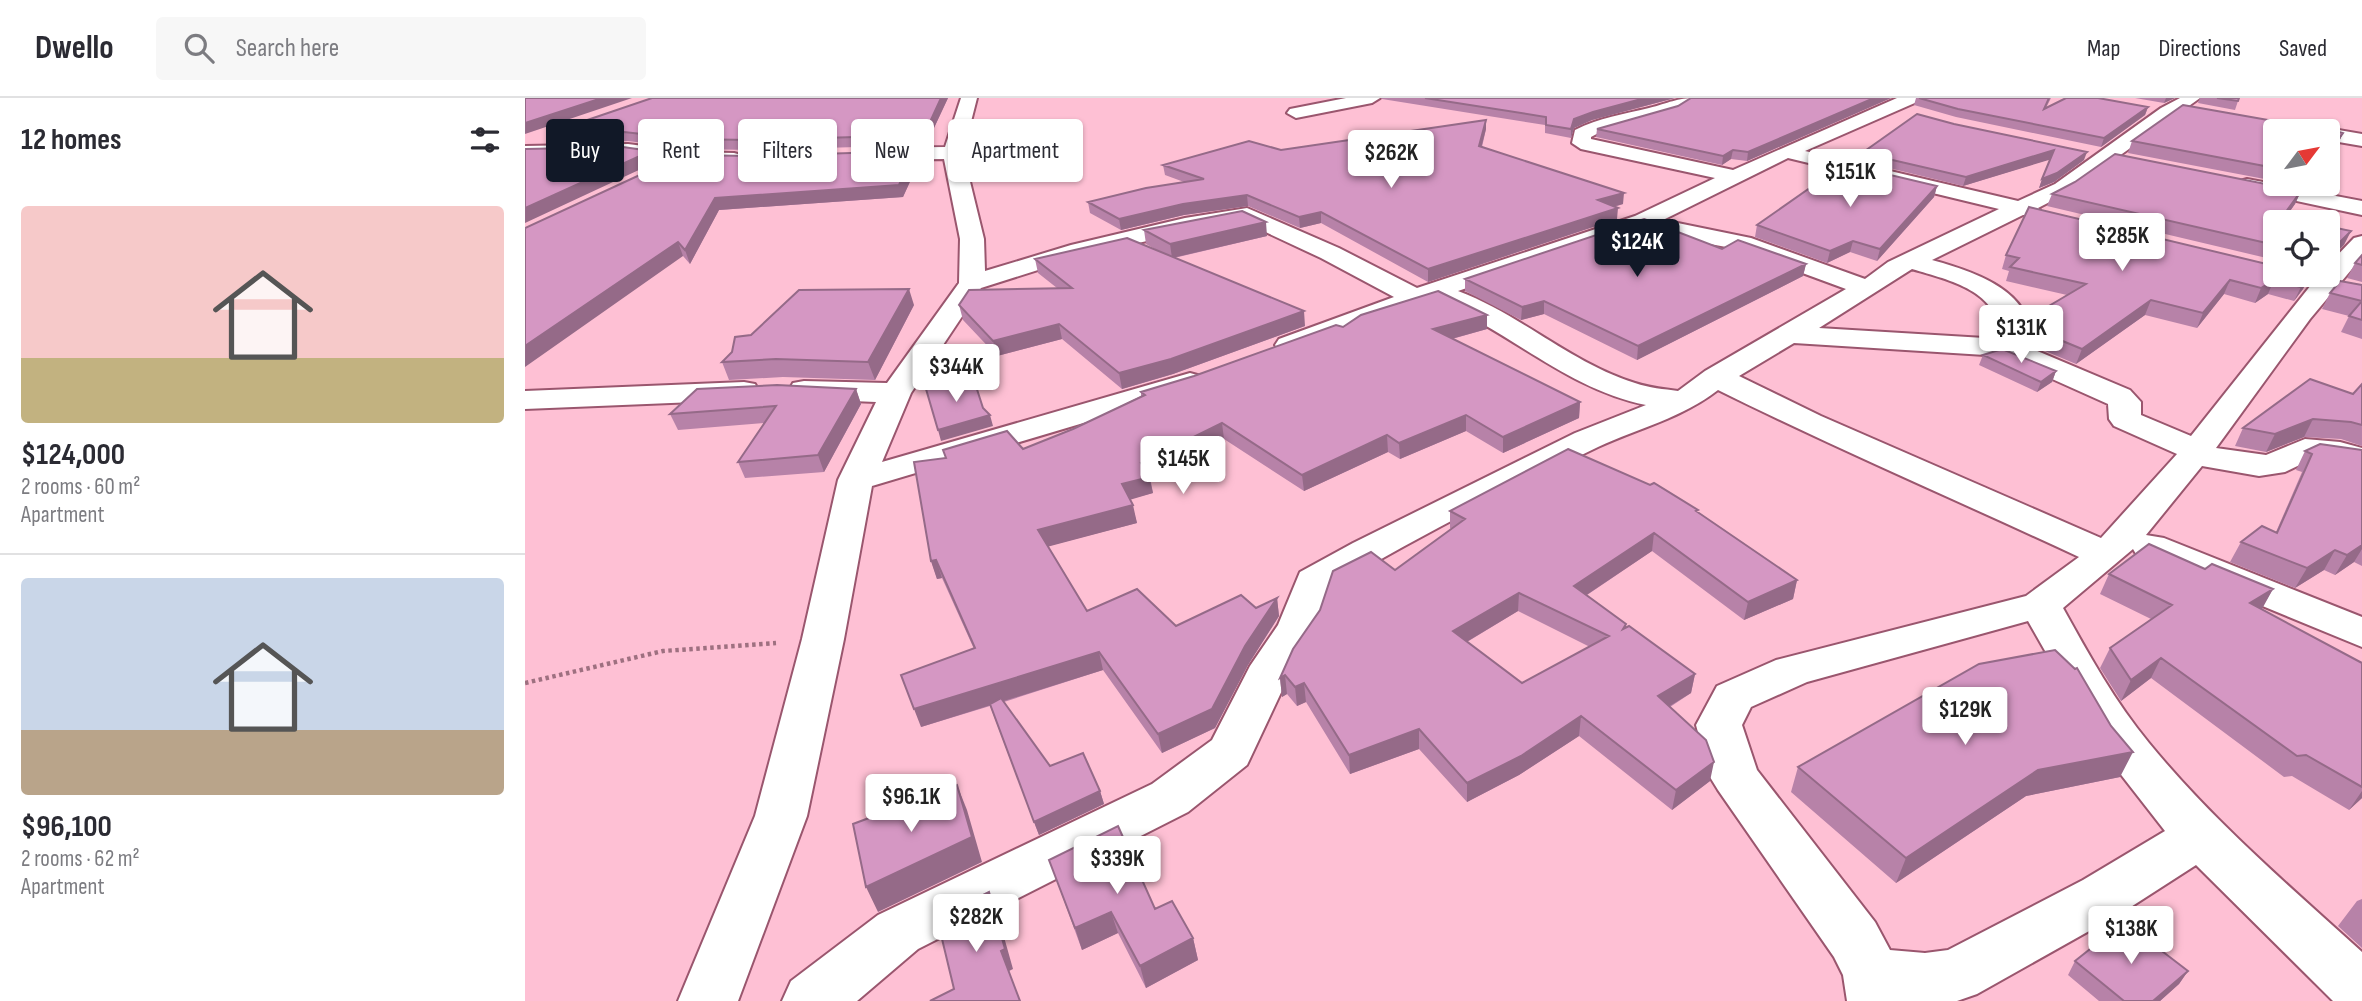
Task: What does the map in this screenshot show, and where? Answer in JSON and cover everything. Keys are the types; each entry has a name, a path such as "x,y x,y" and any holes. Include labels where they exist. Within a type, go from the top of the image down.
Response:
{"street":[{"path":"963,119 969,98"},
{"path":"1296,113 1372,98"},
{"path":"1689,98 1669,107 1600,123 1582,134 1581,143 1737,177"},
{"path":"1851,101 1901,107"},
{"path":"1262,355 1560,246 1643,221 1786,152 1901,107"},
{"path":"812,1001 898,932 1170,798 1230,752 1272,666 1298,627 1314,581 1367,551 1587,440 1684,401 1716,377 1910,261 2036,212 2062,188 2176,107"},
{"path":"527,151 546,135"},
{"path":"2340,136 2362,140"},
{"path":"527,151 638,151"},
{"path":"1786,152 2036,212"},
{"path":"841,154 948,153"},
{"path":"2221,180 2362,208"},
{"path":"708,1001 781,816 823,639 856,480 896,393 972,283 972,239 959,182"},
{"path":"972,283 1084,249 1185,225 1247,215 1426,294 1471,306 1618,388 1648,397 1684,401"},
{"path":"1643,221 1672,230 1742,243 1867,288"},
{"path":"2340,266 2362,243"},
{"path":"1910,261 1992,290 1999,296 2009,310 2016,335 2015,345 2006,348"},
{"path":"2201,835 2102,896 1956,975 1875,988 1855,940 1735,776 1719,725 1733,697 1792,671 2040,605 2115,545 2197,453 2320,287"},
{"path":"1790,334 2006,348 2119,397 2125,402 2125,419 2131,424 2197,453 2259,466 2273,464 2305,449 2340,452 2362,458"},
{"path":"856,480 1211,374"},
{"path":"1716,377 1810,423 1941,479 2115,545 2362,633"},
{"path":"525,400 783,389 896,393"},
{"path":"2040,605 2085,688 2131,755 2201,835 2362,990"}],"path":[{"path":"525,683 663,651 823,639"}],"building":[{"path":"525,98 602,98 525,123"},
{"path":"652,98 941,98 931,119 851,119 851,137 837,138 837,119 738,119 738,140 724,140 724,119 638,119 638,134 624,132 624,119 590,119"},
{"path":"1425,98 1645,98 1574,119 1571,129 1546,125 1546,117"},
{"path":"1691,98 1874,98 1748,152 1733,150 1723,156 1597,129 1678,106"},
{"path":"1919,98 2049,98 2044,109 2066,98 2098,98 2148,107 2104,138 1958,109"},
{"path":"2217,98 2239,98 2238,101"},
{"path":"2183,105 2263,119 2263,166 2132,141"},
{"path":"1917,114 2087,152 2057,173 2042,179 2054,150 1966,177 1862,153"},
{"path":"1486,120 1479,146 1624,193 1598,200 1618,208 1428,269 1321,212 1299,217 1247,195 1183,204 1119,219 1088,202 1146,188 1204,179 1163,165 1249,141 1281,150"},
{"path":"624,147 638,149 638,157 624,163"},
{"path":"525,149 546,149 546,182 582,182 525,208"},
{"path":"837,153 851,153 851,182 900,182 899,185 715,198 685,250 678,242 525,346 525,228 638,176 638,182 724,182 724,156 738,156 738,182 837,182"},
{"path":"2115,154 2263,183 2263,196 2297,196 2287,210 2263,210 2263,242 2052,194 2075,182"},
{"path":"1844,164 1937,186 1880,249 1853,241 1830,251 1757,225"},
{"path":"2029,207 2263,263 2263,287 2230,280 2203,313 2151,300 2082,349 2036,330 2037,313 2086,284 2010,267 2019,258 2006,255"},
{"path":"1242,211 1266,222 1170,244 1144,230"},
{"path":"1644,219 1722,249 1738,240 1806,264 1638,346 1544,301 1522,307 1465,279"},
{"path":"2340,229 2351,231 2340,242"},
{"path":"1127,238 1304,311 1171,359 1119,373 1059,324 993,341 959,305 969,290 1072,288 1035,259"},
{"path":"2362,255 2362,265 2355,263"},
{"path":"2340,281 2362,285 2362,301 2330,293 2335,287 2340,287"},
{"path":"909,289 868,362 776,359 722,362 732,352 735,337 751,335 799,290"},
{"path":"1438,291 1487,315 1433,329 1580,402 1503,437 1466,415 1399,443 1387,435 1302,475 1222,423 1141,463 1150,477 1122,484 1133,505 1038,530 1087,611 1137,589 1176,626 1241,595 1256,608 1277,598 1245,646 1212,709 1158,734 1099,652 914,709 901,675 975,648 936,560 931,561 914,462 946,458 943,450 1007,431 1023,449 1145,395 1141,392 1336,325 1343,327 1361,315"},
{"path":"2362,301 2362,320 2349,316"},
{"path":"2002,349 2056,371 2041,382 1983,355"},
{"path":"2310,379 2353,394 2362,384 2362,425 2313,419 2275,434 2243,428"},
{"path":"974,380 983,408 990,415 938,430 926,389"},
{"path":"777,385 856,389 818,455 738,462 776,406 670,414 697,389"},
{"path":"2320,444 2362,450 2362,545 2347,555 2335,550 2307,568 2241,542 2262,526 2277,533 2312,454 2305,451"},
{"path":"1568,449 1650,485 1654,483 1698,510 1696,511 1797,580 1748,602 1654,533 1574,586 1626,624 1623,629 1629,626 1695,674 1658,696 1706,740 1714,762 1676,790 1581,716 1521,756 1467,783 1419,729 1349,755 1304,683 1295,687 1285,675 1280,678 1293,649 1320,610 1333,571 1371,552 1395,570 1465,519 1450,511","holes":["1519,593 1609,636 1522,683 1453,631"]},
{"path":"2149,544 2205,569 2212,564 2273,589 2250,603 2362,663 2362,787 2306,755 2297,756 2161,658 2131,680 2110,648 2172,605 2109,574"},
{"path":"2055,650 2077,668 2111,726 2133,752 2038,770 1906,858 1798,767 1979,664"},
{"path":"1001,698 1050,766 1083,753 1100,791 1034,822 990,704"},
{"path":"957,785 972,837 866,887 853,824"},
{"path":"1118,826 1155,909 1172,901 1193,938 1140,966 1111,912 1075,928 1049,860"},
{"path":"989,892 1005,949 1001,951 1020,1001 930,1001 954,989 937,918"},
{"path":"2124,922 2188,971 2153,1001 2124,1001 2075,961"}]}
